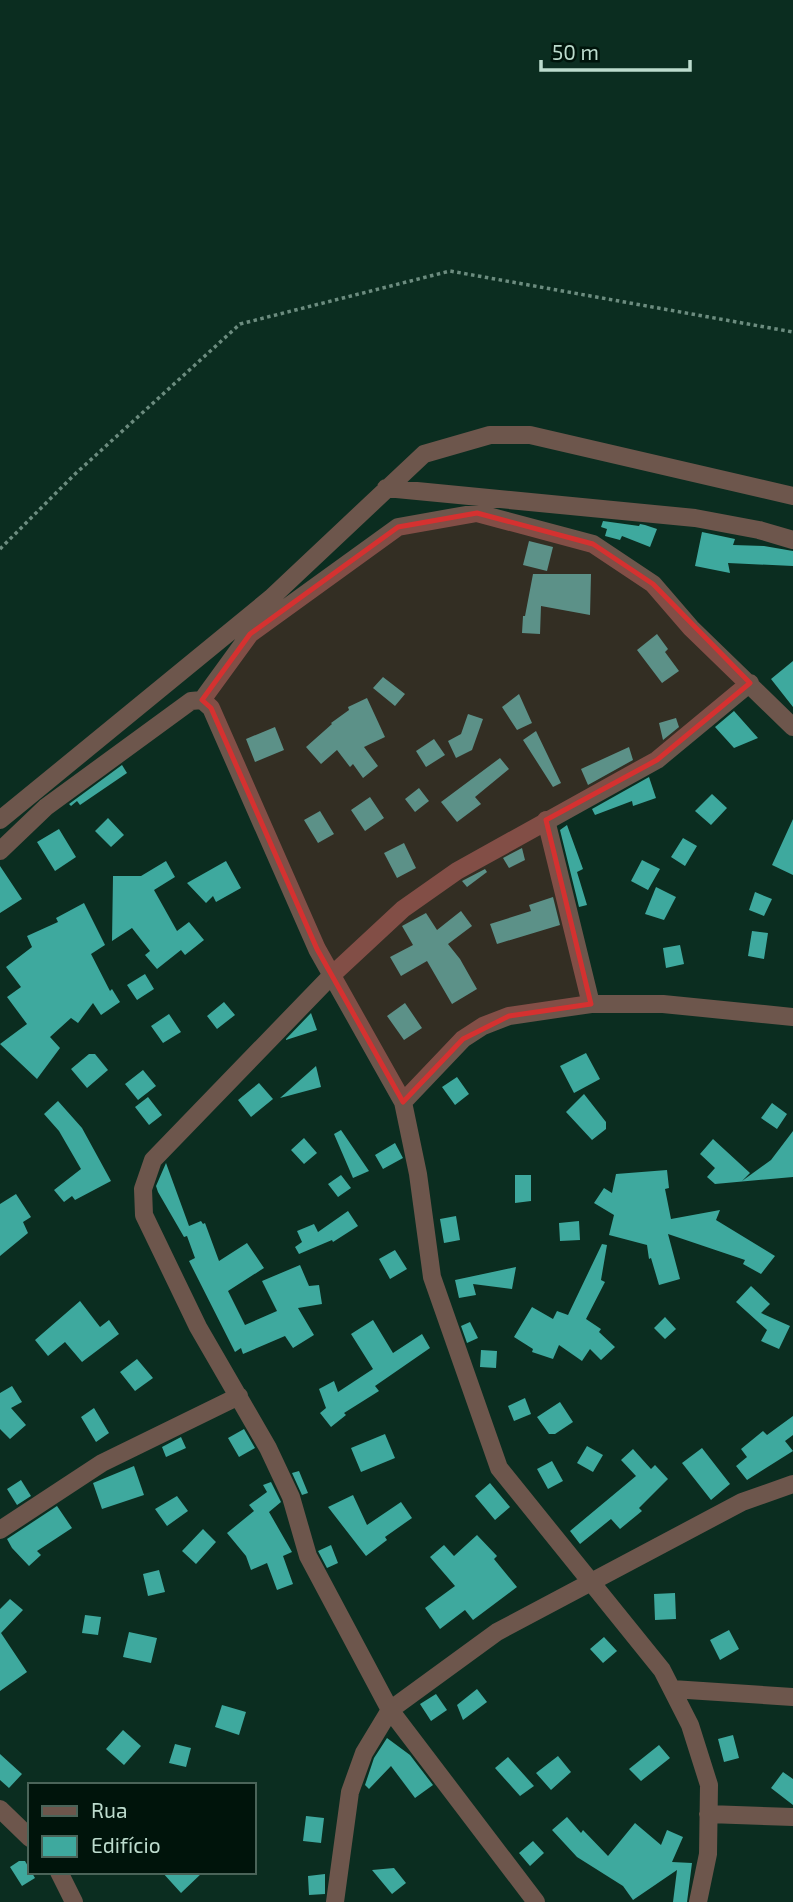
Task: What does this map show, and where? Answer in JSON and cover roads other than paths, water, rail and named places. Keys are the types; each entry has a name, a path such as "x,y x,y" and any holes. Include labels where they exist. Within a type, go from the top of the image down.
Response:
{"street":[{"path":"0,820 271,598 424,454 490,435 513,433 793,496"},
{"path":"386,488 695,518 759,530 793,540"},
{"path":"202,700 250,634 398,527 477,513 593,544 653,584 691,628 793,727"},
{"path":"537,1902 390,1710 308,1556 290,1497 268,1448 198,1327 159,1248 144,1215 144,1189 153,1160 332,975 403,909 457,871 657,760 750,683"},
{"path":"0,851 46,807 191,701 202,700 211,708 317,949 403,1102 418,1174 432,1277 499,1468 662,1670 690,1725 709,1785 708,1854 698,1902"},
{"path":"546,820 591,1004"},
{"path":"403,1102 463,1040 483,1026 509,1016 591,1004 663,1004 793,1017"},
{"path":"0,1530 102,1463 239,1396"},
{"path":"335,1902 350,1792 364,1753 390,1710 497,1632 742,1502 793,1485"},
{"path":"672,1689 793,1697"},
{"path":"0,1809 28,1836"},
{"path":"708,1814 793,1817"},
{"path":"60,1874 74,1902"}]}
